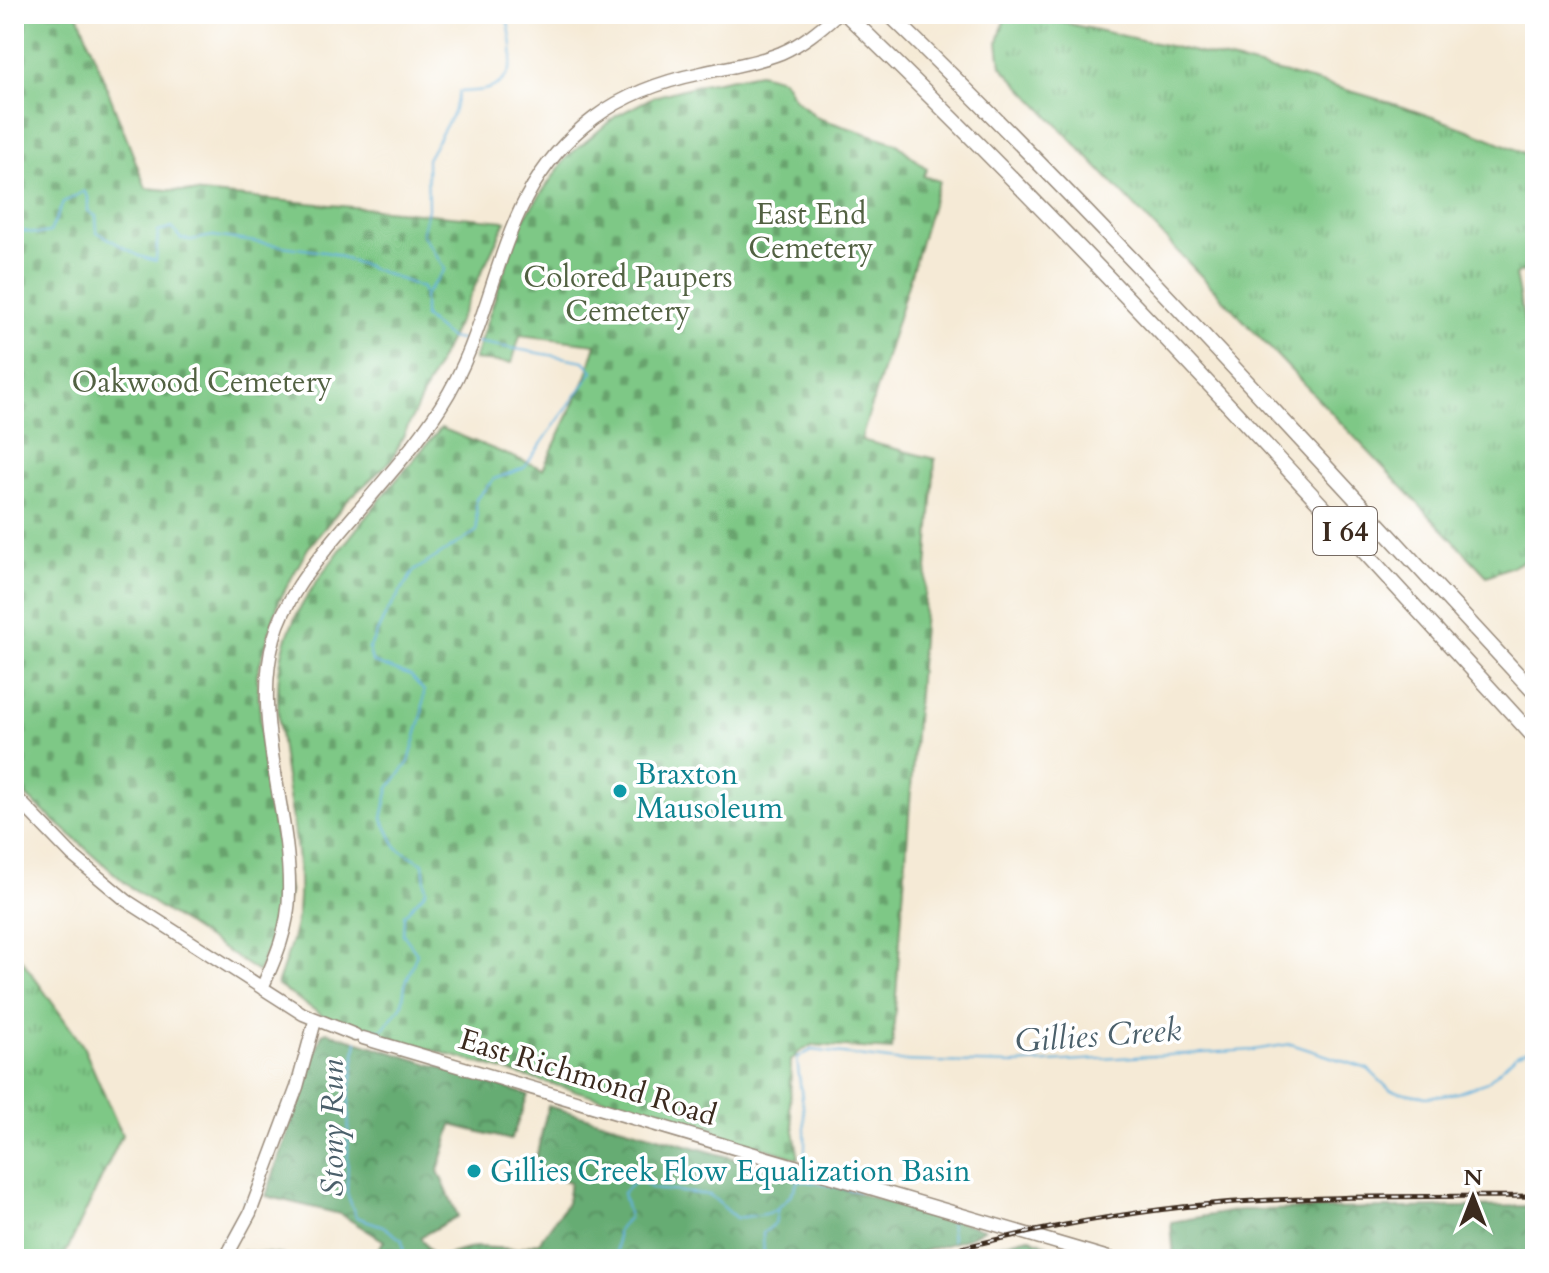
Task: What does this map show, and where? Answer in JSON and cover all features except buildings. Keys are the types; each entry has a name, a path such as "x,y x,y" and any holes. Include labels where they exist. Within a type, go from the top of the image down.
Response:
{"highway":[{"name":"I 64","path":"846,14 984,149 1144,314 1535,738"},
{"name":"I 64","path":"889,14 1176,304 1535,693"}],"street":[{"path":"262,988 284,934 289,892 267,692 274,636 293,595 318,558 441,406 471,346 514,220 531,186 561,147 582,127 614,105 670,80 772,56 811,36 837,14"},
{"name":"East Richmond Road","path":"14,795 73,856 127,901 315,1021 359,1037 1112,1259"},
{"path":"225,1259 250,1213 297,1087 315,1021"}],"green space":[{"name":"Oakwood Cemetery","path":"14,14 78,14 146,188 506,221 392,460 346,502 308,548 279,601 257,674 266,791 289,892 258,972 132,889 26,796 14,781"},
{"path":"1006,14 1026,14 1349,90 1474,132 1535,158 1535,266 1515,275 1530,351 1535,355 1535,557 1487,576 1001,66 998,42"},
{"path":"759,73 783,79 795,99 818,118 896,143 927,169 923,176 939,181 861,440 935,459 892,1050 812,1045 791,1061 790,1108 799,1159 668,1117 355,1028 325,1017 277,985 294,931 299,897 295,835 280,735 279,672 285,643 301,606 352,534 441,428 543,469 586,378 596,344 520,335 512,363 474,360 520,224 566,158 616,116 653,97"},
{"path":"22,960 83,1046 122,1135 63,1259 14,1259 14,965"},
{"path":"327,1032 528,1095 511,1140 452,1125 438,1171 458,1216 420,1237 435,1258 475,1247 518,1249 539,1242 567,1203 570,1182 533,1171 548,1106 984,1229 966,1239 896,1259 370,1259 384,1241 340,1214 266,1196 322,1034"},
{"path":"1535,1206 1535,1259 1174,1259 1171,1222 1240,1210"},
{"path":"1028,1237 1080,1259 944,1259"},
{"path":"242,1251 282,1255 287,1259 235,1259"}],"waterway":[{"path":"466,341 449,338 424,317 424,296 445,269 422,234 428,209 427,159 453,113 459,92 491,88 507,74 512,56 506,14"},
{"path":"14,229 38,234 50,232 63,203 84,191 88,197 88,211 96,216 97,232 139,256 156,261 158,232 172,228 181,239 213,236 331,253 423,288 423,293"},
{"name":"Stony Run","path":"363,1032 366,1028 382,1030 402,1005 405,985 417,953 403,934 404,915 426,891 423,863 397,848 382,818 389,788 409,762 422,715 424,691 411,676 372,662 369,649 386,614 414,571 477,531 476,499 494,479 524,468 593,371 584,361 476,342"},
{"name":"Stony Run","path":"357,1041 349,1099 347,1193 356,1217 383,1226 402,1240 404,1255 401,1259"},
{"name":"Gillies Creek","path":"617,1259 617,1232 629,1217 623,1193 632,1184 641,1181 653,1189 710,1195 736,1218 769,1213 789,1197 804,1161 804,1119 797,1058 812,1050 896,1061 1015,1064 1253,1050 1291,1044 1368,1069 1390,1090 1426,1097 1457,1093 1487,1082 1517,1054 1535,1047"},
{"path":"799,1180 859,1191"},
{"path":"244,1199 244,1204"},
{"name":"Gillies Creek","path":"764,1259 763,1233 775,1224 778,1207"},
{"path":"212,1259 240,1212"},
{"path":"946,1216 950,1218 952,1240"},
{"path":"957,1254 971,1259"},
{"name":"Gillies Creek","path":"687,1259 696,1259"}],"railway":[{"path":"919,1259 1064,1225 1212,1204 1333,1198 1535,1196"}],"place":[{"name":"Braxton Mausoleum","path":"620,791"},
{"name":"Gillies Creek Flow Equalization Basin","path":"474,1171"}],"park label":[{"name":"East End Cemetery","path":"811,231"},
{"name":"Colored Paupers Cemetery","path":"628,294"}]}
